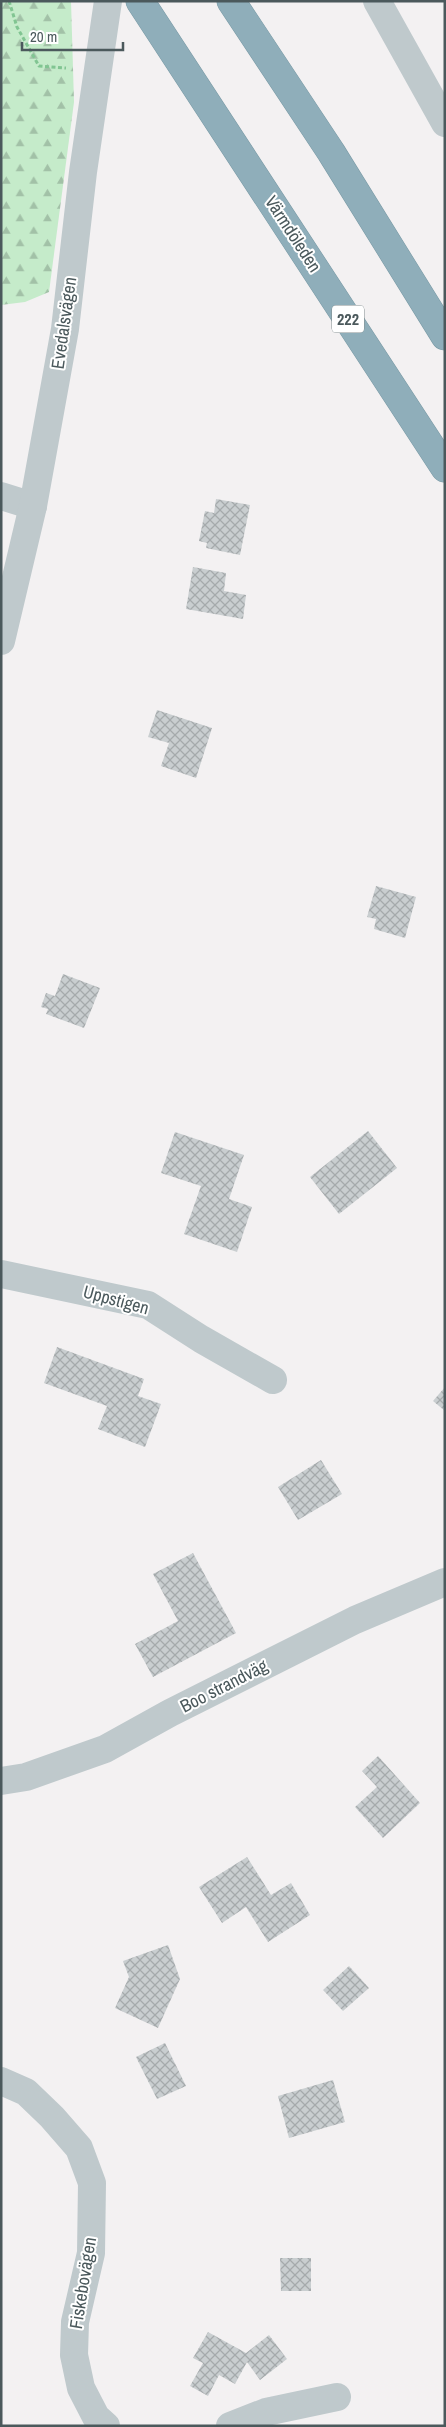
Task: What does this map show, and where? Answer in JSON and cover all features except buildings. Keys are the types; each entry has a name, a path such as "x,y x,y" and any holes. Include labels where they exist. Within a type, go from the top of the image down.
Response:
{"highway":[{"name":"Värmdöleden","path":"140,1 445,468"},
{"path":"231,1 331,152 445,336"}],"street":[{"name":"Evedalsvägen","path":"1,641 33,506 64,329 83,172 108,1"},
{"path":"377,1 445,123"},
{"path":"1,496 33,506"},
{"name":"Uppstigen","path":"1,1274 148,1305 201,1339 273,1380"},
{"name":"Boo strandväg","path":"1,1781 26,1777 105,1749 170,1713 355,1620 445,1582"},
{"name":"Fiskebovägen","path":"1,2081 26,2092 52,2117 79,2148 92,2183 91,2253 75,2322 74,2355 81,2388 96,2417 106,2426"},
{"path":"230,2426 266,2412 337,2397"}],"path":[{"path":"9,1 17,27 39,66 70,68"}],"green space":[{"path":"1,1 71,1 74,102 49,292 25,302 1,305"}]}
